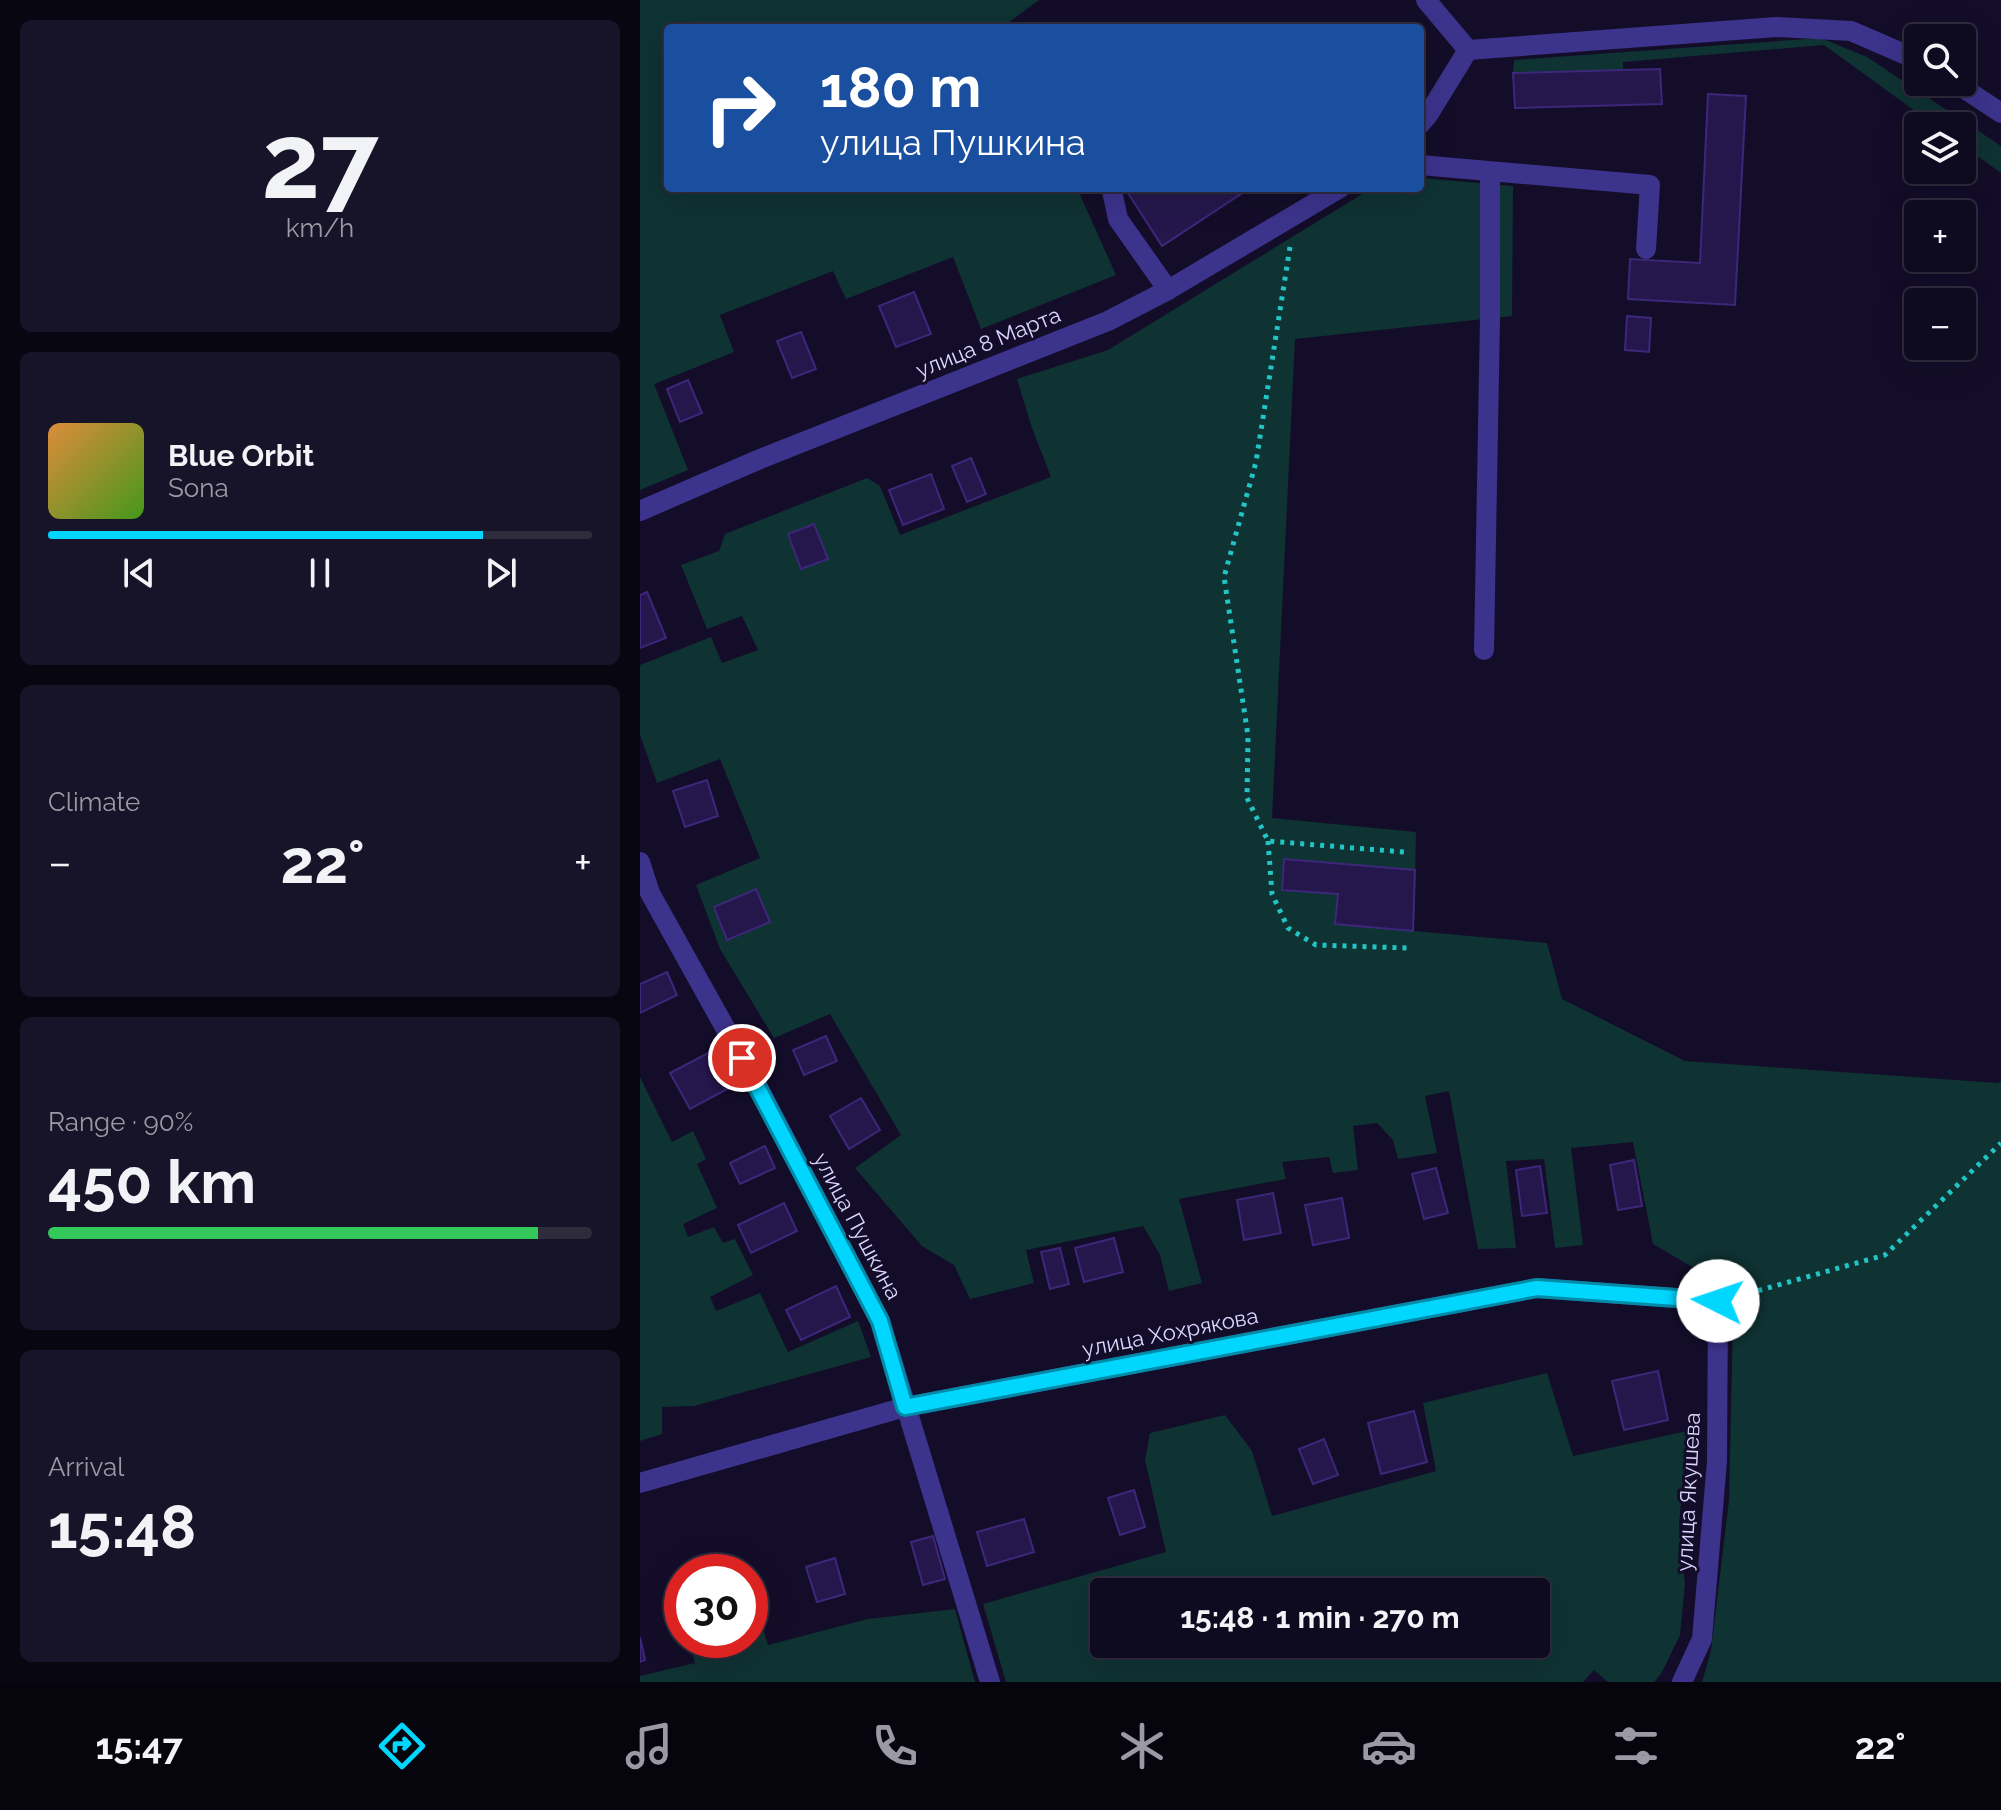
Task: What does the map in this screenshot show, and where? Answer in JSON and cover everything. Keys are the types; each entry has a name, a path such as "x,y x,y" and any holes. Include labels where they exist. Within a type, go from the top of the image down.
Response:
{"street":[{"path":"1426,0 1468,50"},
{"path":"1468,50 1776,27 1851,31 1904,54"},
{"path":"1424,120 1468,50"},
{"path":"1975,96 2001,113"},
{"path":"1424,165 1650,185 1646,249"},
{"path":"1484,650 1490,172"},
{"path":"1112,192 1118,219 1168,290"},
{"name":"улица 8 Марта","path":"640,511 760,459 1108,321 1168,290 1333,192"},
{"name":"улица Пушкина","path":"640,862 650,893 757,1085 880,1321 990,1682"},
{"name":"улица Хохрякова","path":"640,1483 905,1407 1537,1288 1718,1301"},
{"name":"улица Якушева","path":"1682,1682 1702,1639 1717,1461 1718,1301"}],"path":[{"path":"1295,214 1256,462 1224,577 1248,736 1247,798 1268,841 1272,894 1288,928 1316,945 1408,948"},
{"path":"1268,841 1404,852"},
{"path":"1718,1301 1885,1255 2001,1143"}],"green space":[{"path":"640,0 1039,0 1007,24 664,24 664,192 1079,192 1116,275 981,329 953,257 846,299 833,271 720,315 734,352 654,384 688,470 640,490"},
{"path":"1821,38 1867,57 1904,82 1904,96 1926,96 1950,112 1917,112 1824,45 1623,62 1623,70 1513,73 1514,60"},
{"path":"1976,129 2001,146 2001,173 1976,155"},
{"path":"1424,178 1513,186 1512,316 1295,339 1272,818 1416,832 1414,931 1547,943 1562,999 1685,1061 2001,1081 2001,1682 1702,1682 1711,1651 1729,1500 1733,1320 1721,1284 1653,1244 1633,1142 1571,1148 1583,1245 1555,1248 1544,1159 1506,1161 1516,1248 1478,1249 1449,1091 1425,1096 1437,1153 1398,1159 1393,1140 1377,1123 1353,1126 1358,1170 1333,1173 1329,1157 1282,1162 1286,1179 1179,1199 1202,1283 1169,1291 1160,1255 1143,1226 1026,1250 1034,1283 970,1299 954,1265 922,1246 855,1168 901,1135 830,1014 774,1038 720,949 696,885 760,858 720,759 657,783 640,735 640,665 711,637 722,663 758,650 742,616 707,629 681,565 719,551 725,534 867,478 880,486 900,535 1051,477 1017,379 1108,350 1365,192 1424,192"},
{"path":"640,1077 672,1142 693,1131 706,1159 697,1164 717,1208 683,1224 688,1237 714,1227 723,1243 735,1239 753,1275 710,1297 716,1311 760,1293 788,1352 858,1321 871,1357 694,1406 662,1407 662,1434 640,1441"},
{"path":"1547,1373 1573,1456 1687,1431 1679,1525 1685,1584 1680,1635 1654,1682 1608,1682 1594,1670 1583,1682 1006,1682 983,1604 1166,1552 1145,1460 1150,1433 1225,1415 1252,1451 1272,1516 1436,1471 1423,1403"},
{"path":"955,1609 975,1682 640,1682 640,1676 695,1663 693,1658 768,1658 768,1645 868,1619"}],"building":[{"path":"1660,69 1662,104 1515,108 1513,73"},
{"path":"1708,94 1746,96 1735,305 1628,299 1630,259 1700,263"},
{"path":"1127,192 1244,192 1162,246"},
{"path":"914,292 931,334 896,347 879,306"},
{"path":"1627,316 1651,318 1649,352 1625,350"},
{"path":"801,332 816,369 792,378 777,341"},
{"path":"688,380 702,413 680,422 667,389"},
{"path":"971,458 986,494 967,502 952,466"},
{"path":"931,474 944,509 903,525 889,490"},
{"path":"814,524 828,559 801,569 788,534"},
{"path":"647,592 666,638 640,648 640,595"},
{"path":"707,780 718,816 685,827 673,791"},
{"path":"1284,859 1415,870 1413,931 1335,924 1338,894 1282,890"},
{"path":"756,889 770,922 727,940 714,907"},
{"path":"667,972 677,995 640,1013 640,984"},
{"path":"826,1036 837,1061 804,1075 793,1050"},
{"path":"710,1052 729,1088 690,1109 670,1073"},
{"path":"861,1098 880,1130 849,1149 830,1116"},
{"path":"765,1146 775,1168 740,1184 730,1163"},
{"path":"1634,1160 1642,1206 1618,1210 1610,1165"},
{"path":"1540,1166 1547,1213 1522,1216 1516,1170"},
{"path":"1436,1168 1448,1213 1424,1219 1412,1174"},
{"path":"1273,1193 1281,1233 1244,1240 1237,1200"},
{"path":"1342,1198 1349,1238 1313,1245 1305,1205"},
{"path":"784,1203 797,1231 751,1253 738,1225"},
{"path":"1114,1238 1123,1272 1084,1282 1075,1248"},
{"path":"1060,1248 1069,1284 1050,1289 1041,1252"},
{"path":"836,1286 850,1317 801,1340 786,1310"},
{"path":"1658,1371 1668,1420 1624,1430 1612,1381"},
{"path":"1414,1411 1427,1462 1381,1474 1368,1423"},
{"path":"1324,1439 1338,1475 1313,1484 1299,1449"},
{"path":"1134,1490 1145,1527 1120,1535 1108,1498"},
{"path":"1024,1519 1034,1552 987,1566 977,1532"},
{"path":"933,1536 945,1579 923,1585 911,1542"},
{"path":"835,1558 845,1594 817,1602 806,1567"},
{"path":"640,1637 645,1660 640,1662"}],"route":[{"path":"742,1058 880,1321 905,1407 1537,1288 1718,1301"}]}
